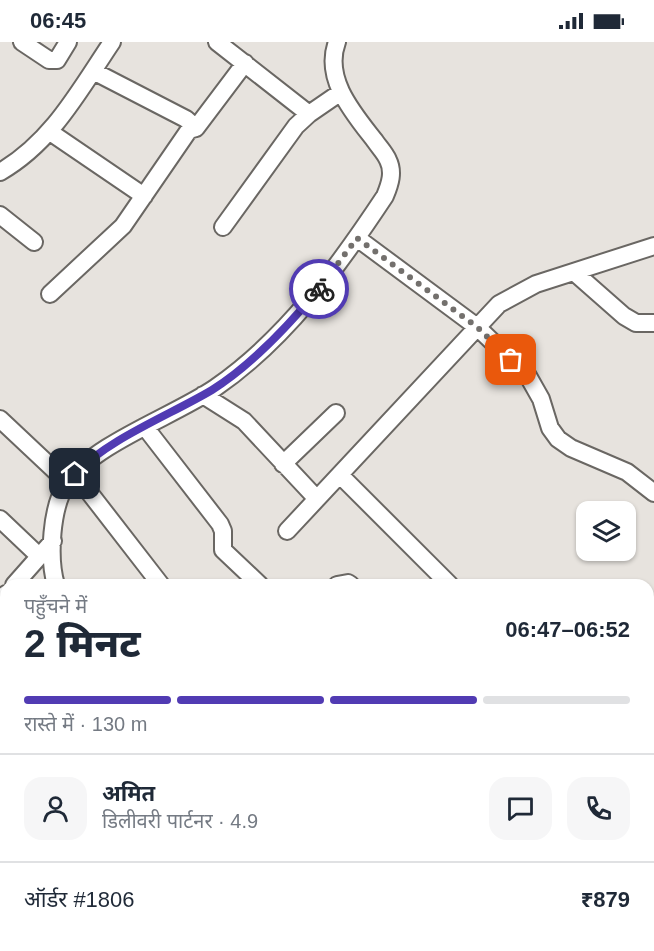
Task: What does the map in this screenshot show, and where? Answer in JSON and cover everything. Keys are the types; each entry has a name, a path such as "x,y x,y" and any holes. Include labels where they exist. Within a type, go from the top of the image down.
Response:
{"street":[{"path":"22,42 49,60 57,60 68,42"},
{"path":"0,172 37,147 50,132 112,42"},
{"path":"217,42 309,114"},
{"path":"55,579 51,555 53,540 60,496 71,478 101,452 203,395 238,370 281,332 318,290 386,196 392,172 389,160 348,106 341,92 333,64 335,43"},
{"path":"50,294 123,225 189,130 196,128 245,63"},
{"path":"93,71 186,119 196,128"},
{"path":"223,227 296,126 341,92"},
{"path":"50,132 144,196"},
{"path":"0,215 34,243"},
{"path":"357,238 477,327 528,375 541,399 550,428 558,439 571,448 627,471 654,493"},
{"path":"287,531 499,304 536,284 654,246"},
{"path":"574,272 624,316 636,323 654,323"},
{"path":"203,395 244,421 317,499"},
{"path":"283,464 336,413"},
{"path":"0,419 71,478 156,579"},
{"path":"145,427 220,524 223,531 223,550 254,579"},
{"path":"340,475 444,579"},
{"path":"0,519 39,556"},
{"path":"19,579 53,540"}],"way so far":[{"path":"319,289 357,238 477,327 511,360"}],"route":[{"path":"75,474 101,452 214,389 281,332 319,289"}]}
